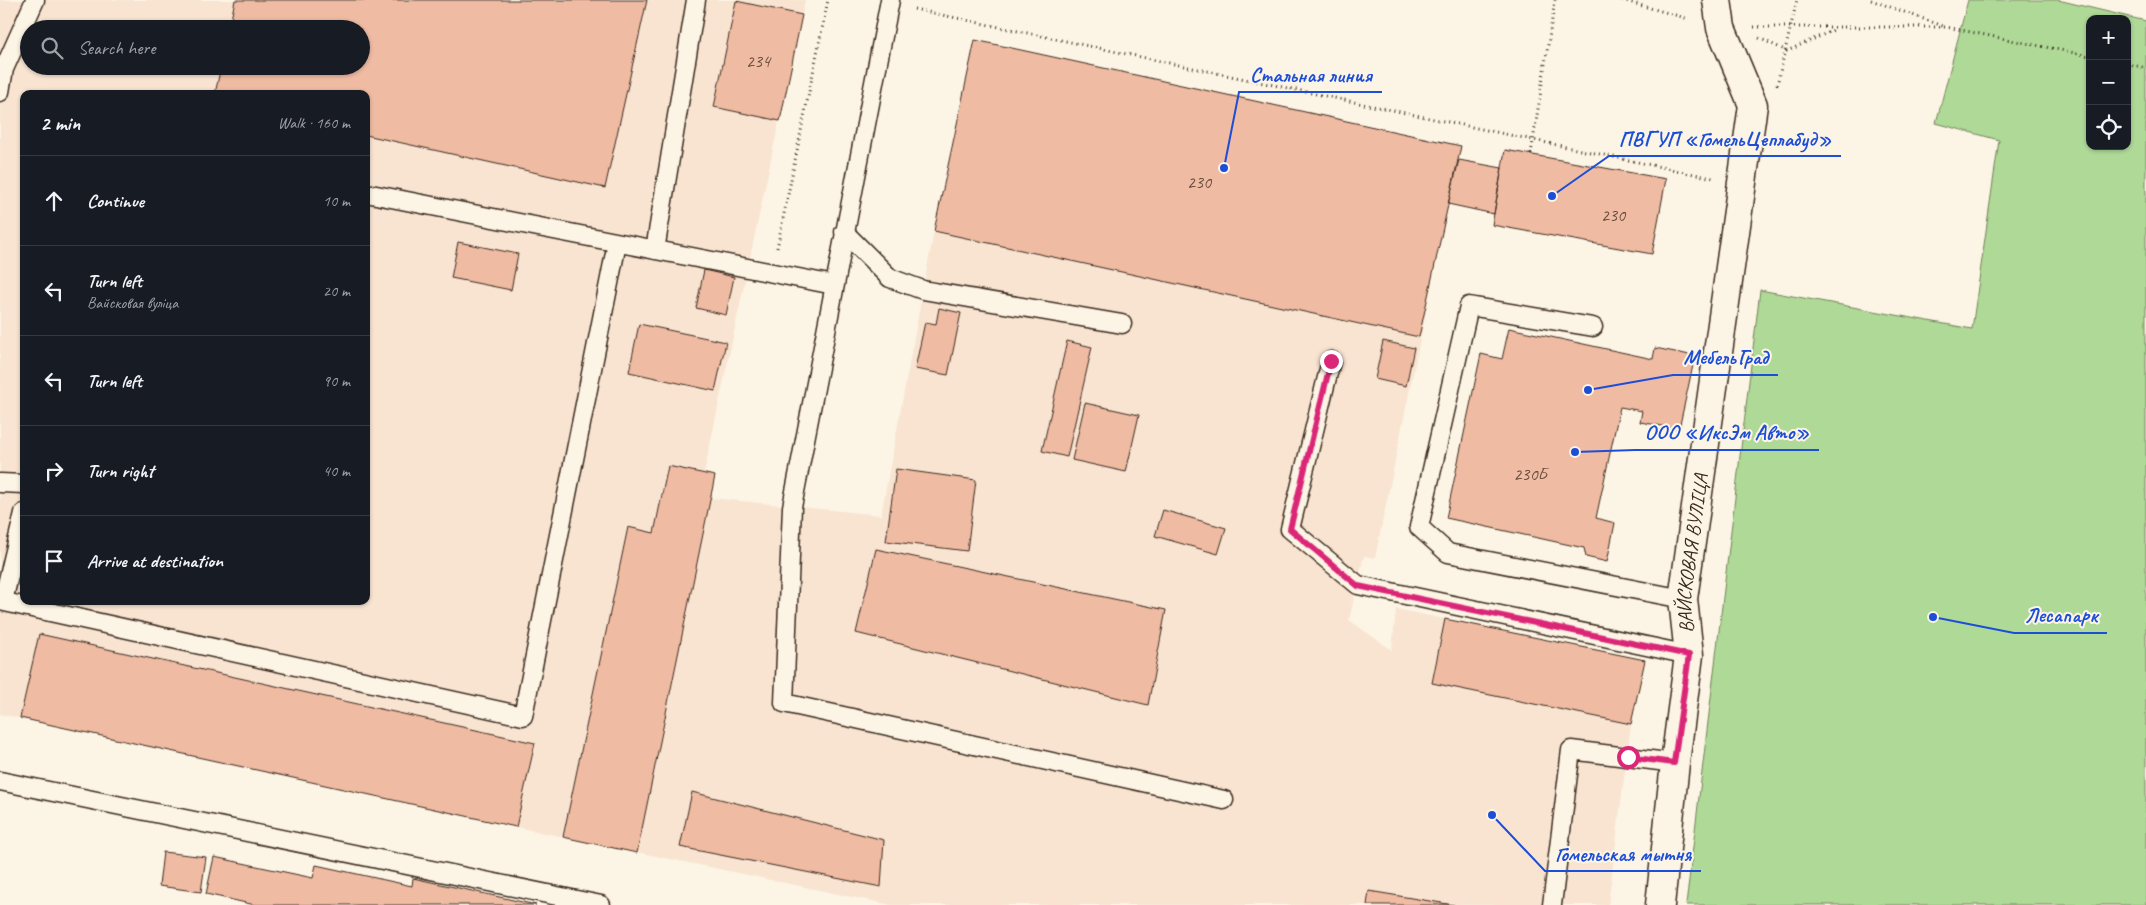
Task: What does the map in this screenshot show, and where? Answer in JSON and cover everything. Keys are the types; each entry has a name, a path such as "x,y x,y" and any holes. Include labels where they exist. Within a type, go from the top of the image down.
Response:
{"street":[{"name":"ВАЙСКОВАЯ ВУЛІЦА","path":"1660,905 1674,763 1689,655 1683,599 1753,105 1721,28 1717,0"}],"lane":[{"path":"25,20 35,0"},
{"path":"655,250 696,0"},
{"path":"890,2 792,507 784,703 1224,800"},
{"path":"0,92 2,68 20,31"},
{"path":"370,194 834,284"},
{"path":"844,232 890,278 923,290 1122,324"},
{"path":"20,605 523,716 616,243"},
{"path":"1593,327 1469,306 1419,527 1448,553 1683,599"},
{"path":"1331,361 1290,529 1358,586 1689,655"},
{"path":"0,483 20,484"},
{"path":"20,529 2,601 20,605"},
{"path":"1552,905 1571,750 1674,763"},
{"path":"0,781 601,905"}],"path":[{"path":"771,273 828,0"},
{"path":"1531,154 1555,0"},
{"path":"1622,0 1721,28"},
{"path":"1777,87 1787,51 1797,0"},
{"path":"1870,1 1946,28 2086,55"},
{"path":"890,2 1742,184"},
{"path":"1791,26 1946,28"},
{"path":"1752,35 1787,51 1836,28"},
{"path":"2131,65 2146,68"}],"shaded area":[{"path":"0,0 805,0 704,473 715,476 711,498 881,515 934,231 975,40 1461,146 1459,160 1502,168 1505,150 1666,179 1652,254 1492,225 1493,214 1448,204 1375,558 1364,556 1349,620 1392,650 1396,609 1645,660 1631,724 1608,905 891,905 516,827 0,714"}],"green space":[{"path":"1968,0 2058,0 2121,15 2086,15 2086,150 2131,150 2131,17 2146,21 2146,905 1686,905 1760,290 1972,329 1999,140 1936,123"}],"building":[{"path":"235,0 647,0 605,188 370,136 370,90 216,90 219,75 370,75 370,20 231,20"},
{"path":"736,1 802,15 780,121 714,107"},
{"path":"975,40 1461,146 1419,337 934,231"},
{"path":"1505,150 1666,179 1652,254 1492,225"},
{"path":"1459,160 1502,168 1494,214 1448,204"},
{"path":"458,242 518,254 511,290 451,278"},
{"path":"704,270 734,277 726,315 696,308"},
{"path":"939,308 961,313 948,375 915,369 925,322 936,324"},
{"path":"639,324 726,342 715,391 629,372"},
{"path":"1509,328 1653,359 1655,348 1695,356 1679,429 1640,422 1642,411 1620,407 1596,518 1615,523 1607,562 1586,557 1584,548 1446,518 1481,354 1502,359"},
{"path":"1067,341 1092,347 1067,457 1042,451"},
{"path":"1383,341 1414,348 1406,386 1375,379"},
{"path":"1085,403 1139,415 1126,472 1072,460"},
{"path":"668,466 715,476 637,853 563,837 628,527 654,533"},
{"path":"896,469 976,480 967,551 886,541"},
{"path":"1163,510 1226,528 1218,554 1155,536"},
{"path":"876,549 1166,610 1148,705 856,633"},
{"path":"1445,619 1645,660 1631,724 1432,683"},
{"path":"39,634 535,743 516,827 20,718"},
{"path":"692,792 884,840 881,887 680,847"},
{"path":"163,852 206,857 201,892 159,886"},
{"path":"214,857 313,878 316,865 412,886 413,878 536,905 255,905 206,894"},
{"path":"1369,891 1454,905 1367,905"}],"place":[{"name":"Стальная линия","path":"1224,168"},
{"name":"ПВГУП «ГомельЦеплабуд»","path":"1552,196"},
{"name":"МебельГрад","path":"1588,390"},
{"name":"ООО «ИксЭм Авто»","path":"1575,452"},
{"name":"Лесапарк","path":"1933,617"},
{"name":"Гомельская мытня","path":"1492,815"}],"route":[{"path":"1331,361 1290,529 1358,586 1689,655 1674,763 1628,757"}]}
